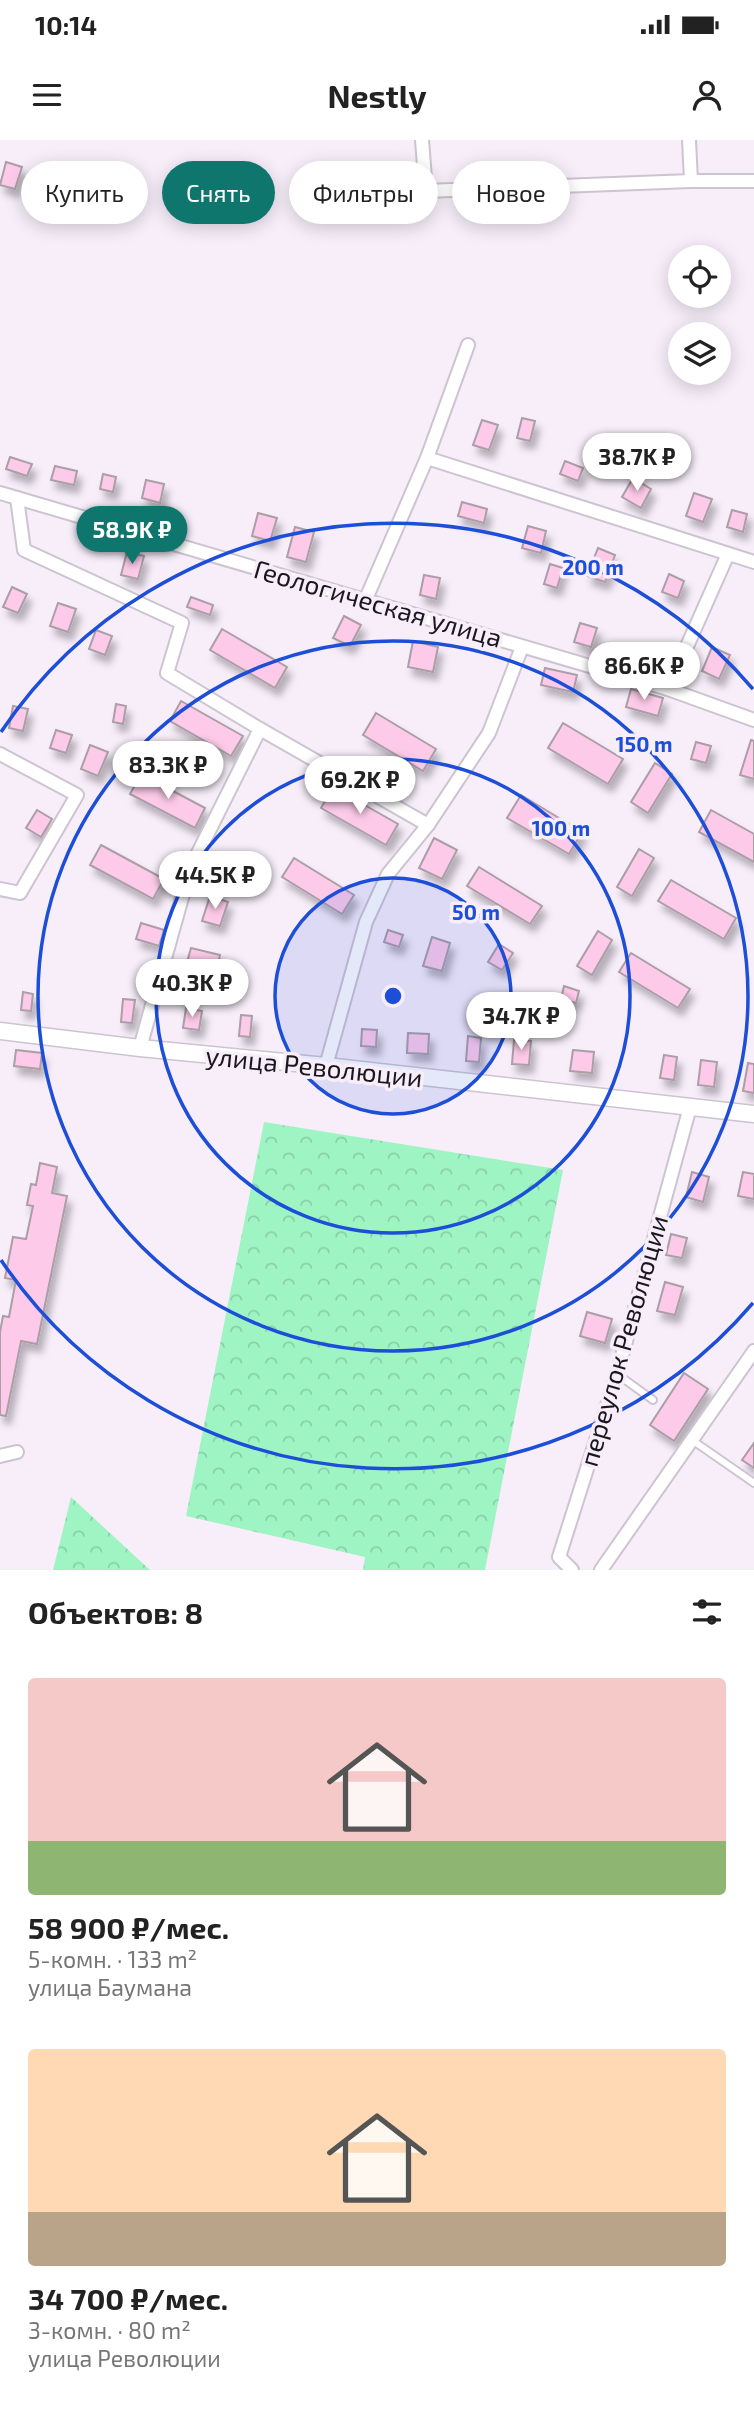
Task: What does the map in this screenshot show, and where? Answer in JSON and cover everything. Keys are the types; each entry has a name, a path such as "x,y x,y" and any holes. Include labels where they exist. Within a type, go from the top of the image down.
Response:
{"street":[{"path":"422,140 426,191 754,181"},
{"path":"690,140 691,181"},
{"path":"365,601 427,457 468,345"},
{"path":"427,457 754,562"},
{"name":"Геологическая улица","path":"0,493 668,690 754,720"},
{"path":"17,498 24,550 182,623 167,673 428,825"},
{"path":"668,690 728,554"},
{"path":"326,1066 366,922 388,874 428,825 489,733 522,647"},
{"path":"140,1048 190,869 260,729"},
{"path":"0,754 77,795 20,893 0,889"},
{"name":"улица Революции","path":"0,1031 754,1114"},
{"name":"переулок Революции","path":"572,1570 559,1557 617,1374 690,1107"},
{"path":"601,1570 754,1352"},
{"path":"0,1456 17,1452"}],"lane":[{"path":"617,1374 653,1401"},
{"path":"692,1440 754,1483"}],"green space":[{"path":"264,1122 563,1170 485,1570 363,1570 365,1557 186,1516"},
{"path":"71,1497 150,1570 53,1570"}],"building":[{"path":"6,162 21,167 15,189 0,185"},
{"path":"522,418 535,421 530,441 517,438"},
{"path":"482,420 498,425 489,450 473,445"},
{"path":"10,457 32,464 27,476 6,469"},
{"path":"565,461 583,468 578,481 560,474"},
{"path":"55,466 77,471 74,485 51,480"},
{"path":"103,474 116,477 113,492 100,489"},
{"path":"633,478 651,489 641,508 622,497"},
{"path":"146,480 164,484 160,503 142,498"},
{"path":"694,493 712,499 703,522 686,516"},
{"path":"462,502 487,509 484,523 458,516"},
{"path":"732,510 747,514 743,532 727,527"},
{"path":"258,513 277,518 270,541 252,536"},
{"path":"528,526 546,531 541,553 522,548"},
{"path":"295,527 314,532 306,562 287,557"},
{"path":"598,548 615,555 605,582 587,576"},
{"path":"127,552 144,556 138,579 121,575"},
{"path":"550,564 563,568 557,588 544,584"},
{"path":"669,574 684,581 678,598 662,592"},
{"path":"424,575 440,578 436,599 420,595"},
{"path":"12,587 27,594 18,613 3,607"},
{"path":"191,597 213,605 210,615 187,607"},
{"path":"58,603 76,609 68,632 50,626"},
{"path":"344,616 361,625 350,646 333,638"},
{"path":"580,623 597,628 591,647 574,642"},
{"path":"222,629 287,667 275,688 210,650"},
{"path":"96,630 112,636 105,655 89,649"},
{"path":"413,641 438,647 433,672 408,667"},
{"path":"712,647 730,655 719,679 702,671"},
{"path":"545,668 577,675 573,692 541,685"},
{"path":"631,689 663,698 658,716 626,707"},
{"path":"181,701 243,736 231,756 170,721"},
{"path":"116,704 126,706 123,724 113,722"},
{"path":"13,706 28,709 23,731 9,728"},
{"path":"376,713 436,749 423,771 363,735"},
{"path":"563,723 623,759 608,784 548,748"},
{"path":"56,730 72,735 66,753 50,748"},
{"path":"751,740 754,741 754,779 740,775"},
{"path":"696,742 711,746 706,763 691,759"},
{"path":"90,745 108,752 98,776 81,769"},
{"path":"655,763 672,774 648,813 631,802"},
{"path":"141,774 205,808 195,828 130,794"},
{"path":"333,787 398,824 386,845 321,808"},
{"path":"521,795 582,832 569,854 507,818"},
{"path":"37,810 52,819 41,837 26,828"},
{"path":"711,810 754,834 754,862 699,832"},
{"path":"434,838 457,850 442,879 419,868"},
{"path":"101,845 164,879 153,899 90,865"},
{"path":"639,849 654,858 632,896 617,887"},
{"path":"294,858 354,895 342,914 282,877"},
{"path":"479,867 542,906 530,924 467,886"},
{"path":"671,880 736,918 724,939 658,901"},
{"path":"210,896 228,902 220,926 202,921"},
{"path":"141,923 164,930 159,946 136,939"},
{"path":"388,930 403,935 399,947 384,942"},
{"path":"598,931 612,940 592,975 577,966"},
{"path":"432,937 450,943 442,971 423,966"},
{"path":"499,944 513,953 502,970 488,962"},
{"path":"191,948 220,955 216,973 186,966"},
{"path":"631,953 690,989 678,1008 619,972"},
{"path":"564,986 579,991 576,1003 561,999"},
{"path":"23,992 33,994 31,1011 21,1010"},
{"path":"123,999 135,1000 132,1023 121,1022"},
{"path":"186,1008 202,1011 199,1030 183,1028"},
{"path":"241,1015 252,1016 250,1037 239,1036"},
{"path":"362,1029 377,1030 376,1047 361,1046"},
{"path":"408,1033 429,1034 428,1054 407,1053"},
{"path":"468,1036 481,1038 479,1062 466,1061"},
{"path":"514,1040 531,1041 529,1065 512,1064"},
{"path":"16,1050 42,1053 40,1069 14,1066"},
{"path":"573,1050 594,1052 592,1073 570,1071"},
{"path":"664,1055 677,1057 674,1080 660,1078"},
{"path":"701,1060 717,1062 714,1087 698,1085"},
{"path":"748,1063 754,1064 754,1093 743,1091"},
{"path":"40,1163 57,1167 52,1193 67,1196 37,1344 21,1341 6,1416 0,1415 0,1332 3,1316 9,1317 16,1280 5,1278 13,1237 26,1239 33,1206 27,1205 31,1184 36,1185"},
{"path":"692,1172 709,1177 703,1202 686,1197"},
{"path":"743,1172 754,1174 754,1199 738,1196"},
{"path":"671,1234 687,1238 682,1258 666,1255"},
{"path":"665,1282 683,1287 675,1315 657,1311"},
{"path":"587,1312 612,1319 605,1343 580,1336"},
{"path":"684,1373 708,1389 674,1441 650,1425"},
{"path":"754,1443 754,1468 742,1460"}]}
